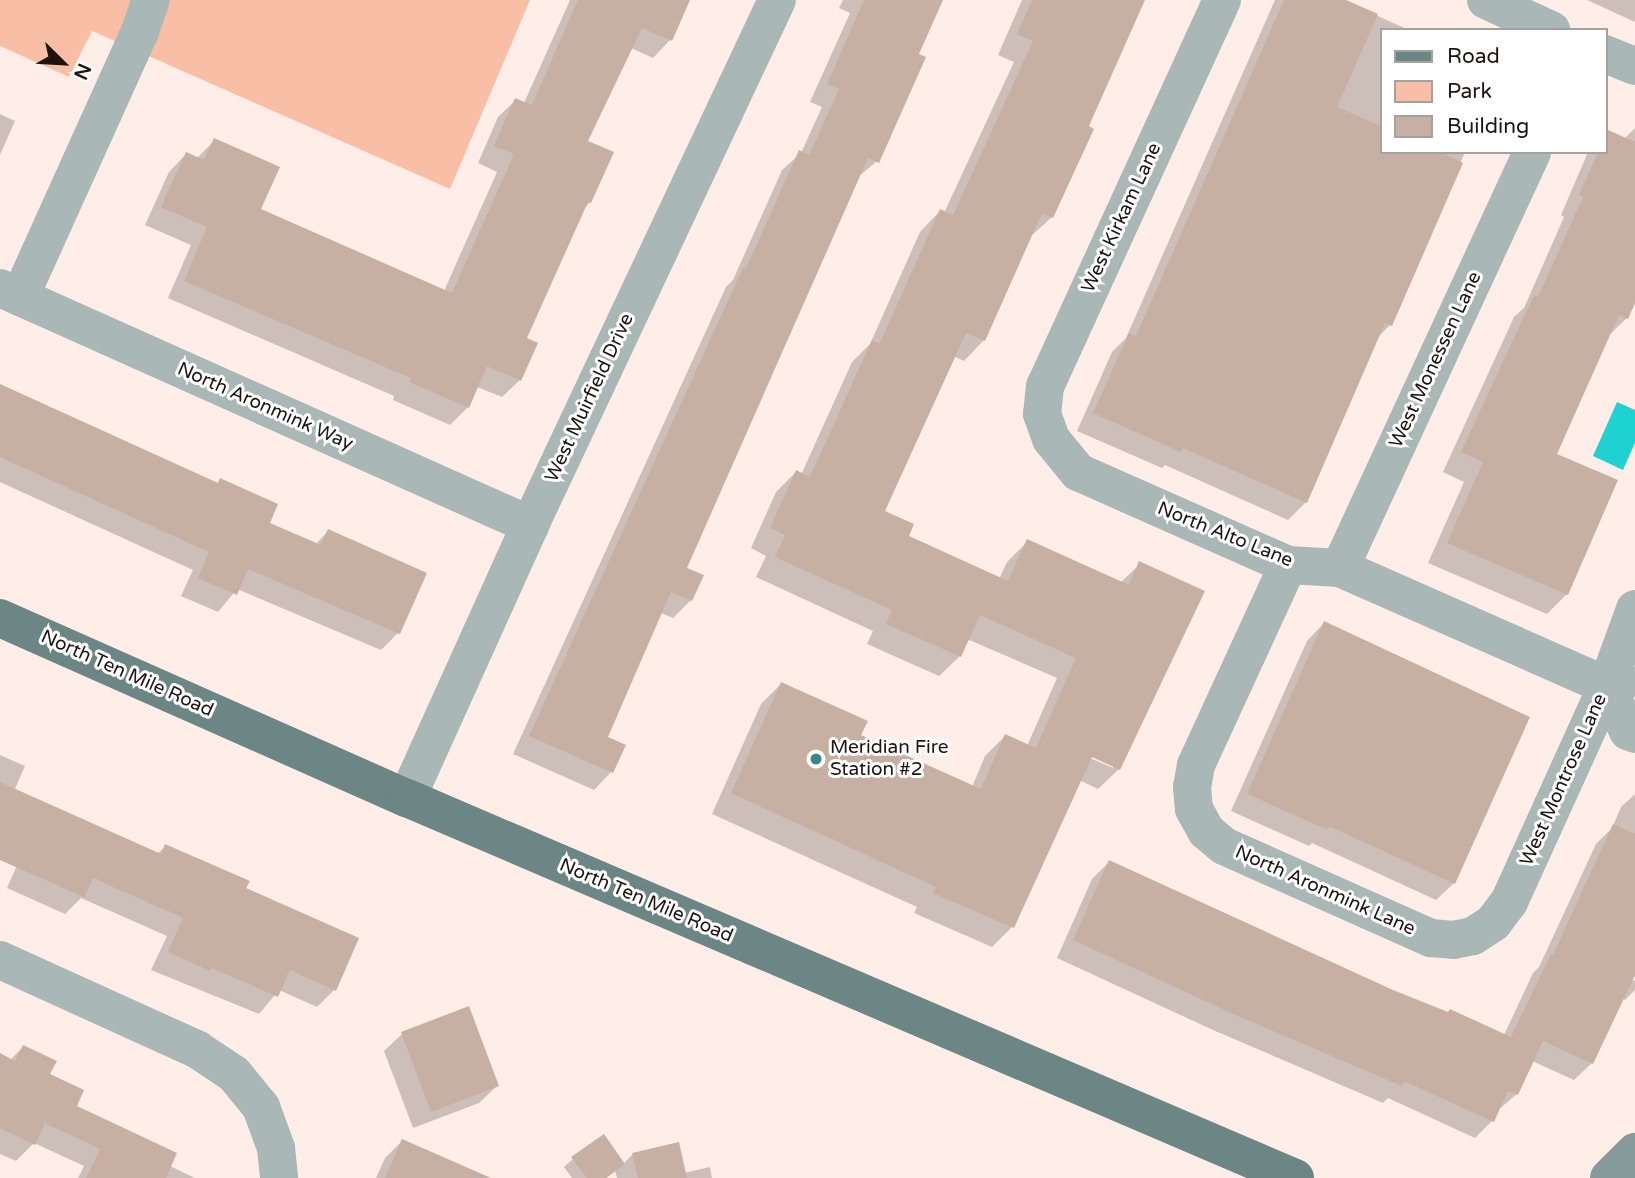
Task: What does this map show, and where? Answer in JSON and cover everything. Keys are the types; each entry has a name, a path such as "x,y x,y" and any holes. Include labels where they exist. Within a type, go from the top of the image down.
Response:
{"main road":[{"name":"North Ten Mile Road","path":"0,618 407,798 1295,1178"}],"street":[{"path":"10,293 139,34 151,0"},
{"name":"West Muirfield Drive","path":"407,798 530,526 777,0"},
{"name":"West Kirkam Lane","path":"1051,439 1042,414 1045,386 1222,0"},
{"path":"1486,0 1547,28"},
{"path":"1607,55 1635,66"},
{"name":"West Monessen Lane","path":"1340,568 1531,154"},
{"name":"North Aronmink Way","path":"10,293 530,526"},
{"name":"North Alto Lane","path":"1051,439 1078,472 1288,565 1340,568 1621,683"},
{"name":"North Aronmink Lane","path":"1288,565 1196,765 1192,787 1194,809 1206,831 1224,846 1431,938 1453,940 1473,936"},
{"name":"West Montrose Lane","path":"1473,936 1493,923 1508,902 1621,683 1635,609"},
{"path":"1621,683 1628,731 1635,734"},
{"path":"0,960 198,1050 234,1074 261,1107 278,1163"},
{"path":"1609,1178 1635,1152"}],"green space":[{"path":"0,0 530,0 450,189 92,31 69,77 0,46"}],"water":[{"path":"1617,402 1635,410 1635,443 1623,470 1593,456"}],"building":[{"path":"578,0 690,0 672,41 642,28 588,141 614,152 591,203 588,202 527,338 538,343 521,381 487,366 469,408 409,382 411,378 184,281 207,227 161,207 186,152 204,160 214,138 280,167 261,209 452,293 514,154 494,146 515,98 532,105"},
{"path":"864,0 943,0 919,54 926,57 879,163 868,158 687,568 704,575 692,601 671,592 608,737 626,745 613,773 529,736 799,150 809,155 839,89 827,84"},
{"path":"1032,0 1145,0 1089,126 1094,129 1053,218 1042,213 985,341 966,333 885,511 914,524 909,536 1008,581 1027,539 1129,585 1139,561 1205,591 1120,770 1092,757 1014,928 933,893 936,887 731,793 781,682 868,721 861,735 981,789 1005,734 1036,748 1076,658 980,615 961,657 886,624 892,610 775,557 785,535 770,528 796,470 810,477 872,340 880,343 940,209 953,215 1033,41 1017,34"},
{"path":"1284,0 1346,0 1378,14 1337,107 1380,126 1380,154 1444,154 1463,163 1392,326 1385,323 1307,503 1183,448 1181,452 1093,413 1129,333 1136,336"},
{"path":"1608,130 1635,142 1635,303 1628,319 1619,315 1557,454 1618,480 1568,595 1447,543 1483,462 1461,452 1534,295 1538,297 1583,197 1579,195 1597,154 1607,154"},
{"path":"0,384 218,483 220,478 278,504 270,523 321,545 328,529 427,573 400,634 248,569 237,595 198,578 209,552 0,457"},
{"path":"1324,621 1530,717 1455,884 1329,826 1328,830 1247,794"},
{"path":"0,782 161,854 165,844 250,881 246,888 359,938 336,991 290,970 278,997 212,968 210,971 168,952 183,918 93,878 84,897 0,860"},
{"path":"1613,824 1635,834 1635,975 1593,1064 1543,1041 1518,1095 1508,1091 1494,1122 1404,1081 1402,1086 1231,1013 1073,940 1109,860 1393,990 1448,1012 1450,1009 1511,1037 1551,954 1553,955"},
{"path":"469,1006 499,1086 431,1112 401,1032"},
{"path":"23,1045 57,1061 50,1074 84,1090 77,1106 177,1153 166,1178 86,1178 100,1149 45,1123 35,1145 0,1128 0,1053 15,1061"},
{"path":"604,1134 625,1164 606,1178 587,1178 571,1157"},
{"path":"402,1139 491,1178 385,1178"},
{"path":"679,1142 687,1178 638,1178 632,1153"}],"place":[{"name":"Meridian Fire Station #2","path":"816,759"}]}
